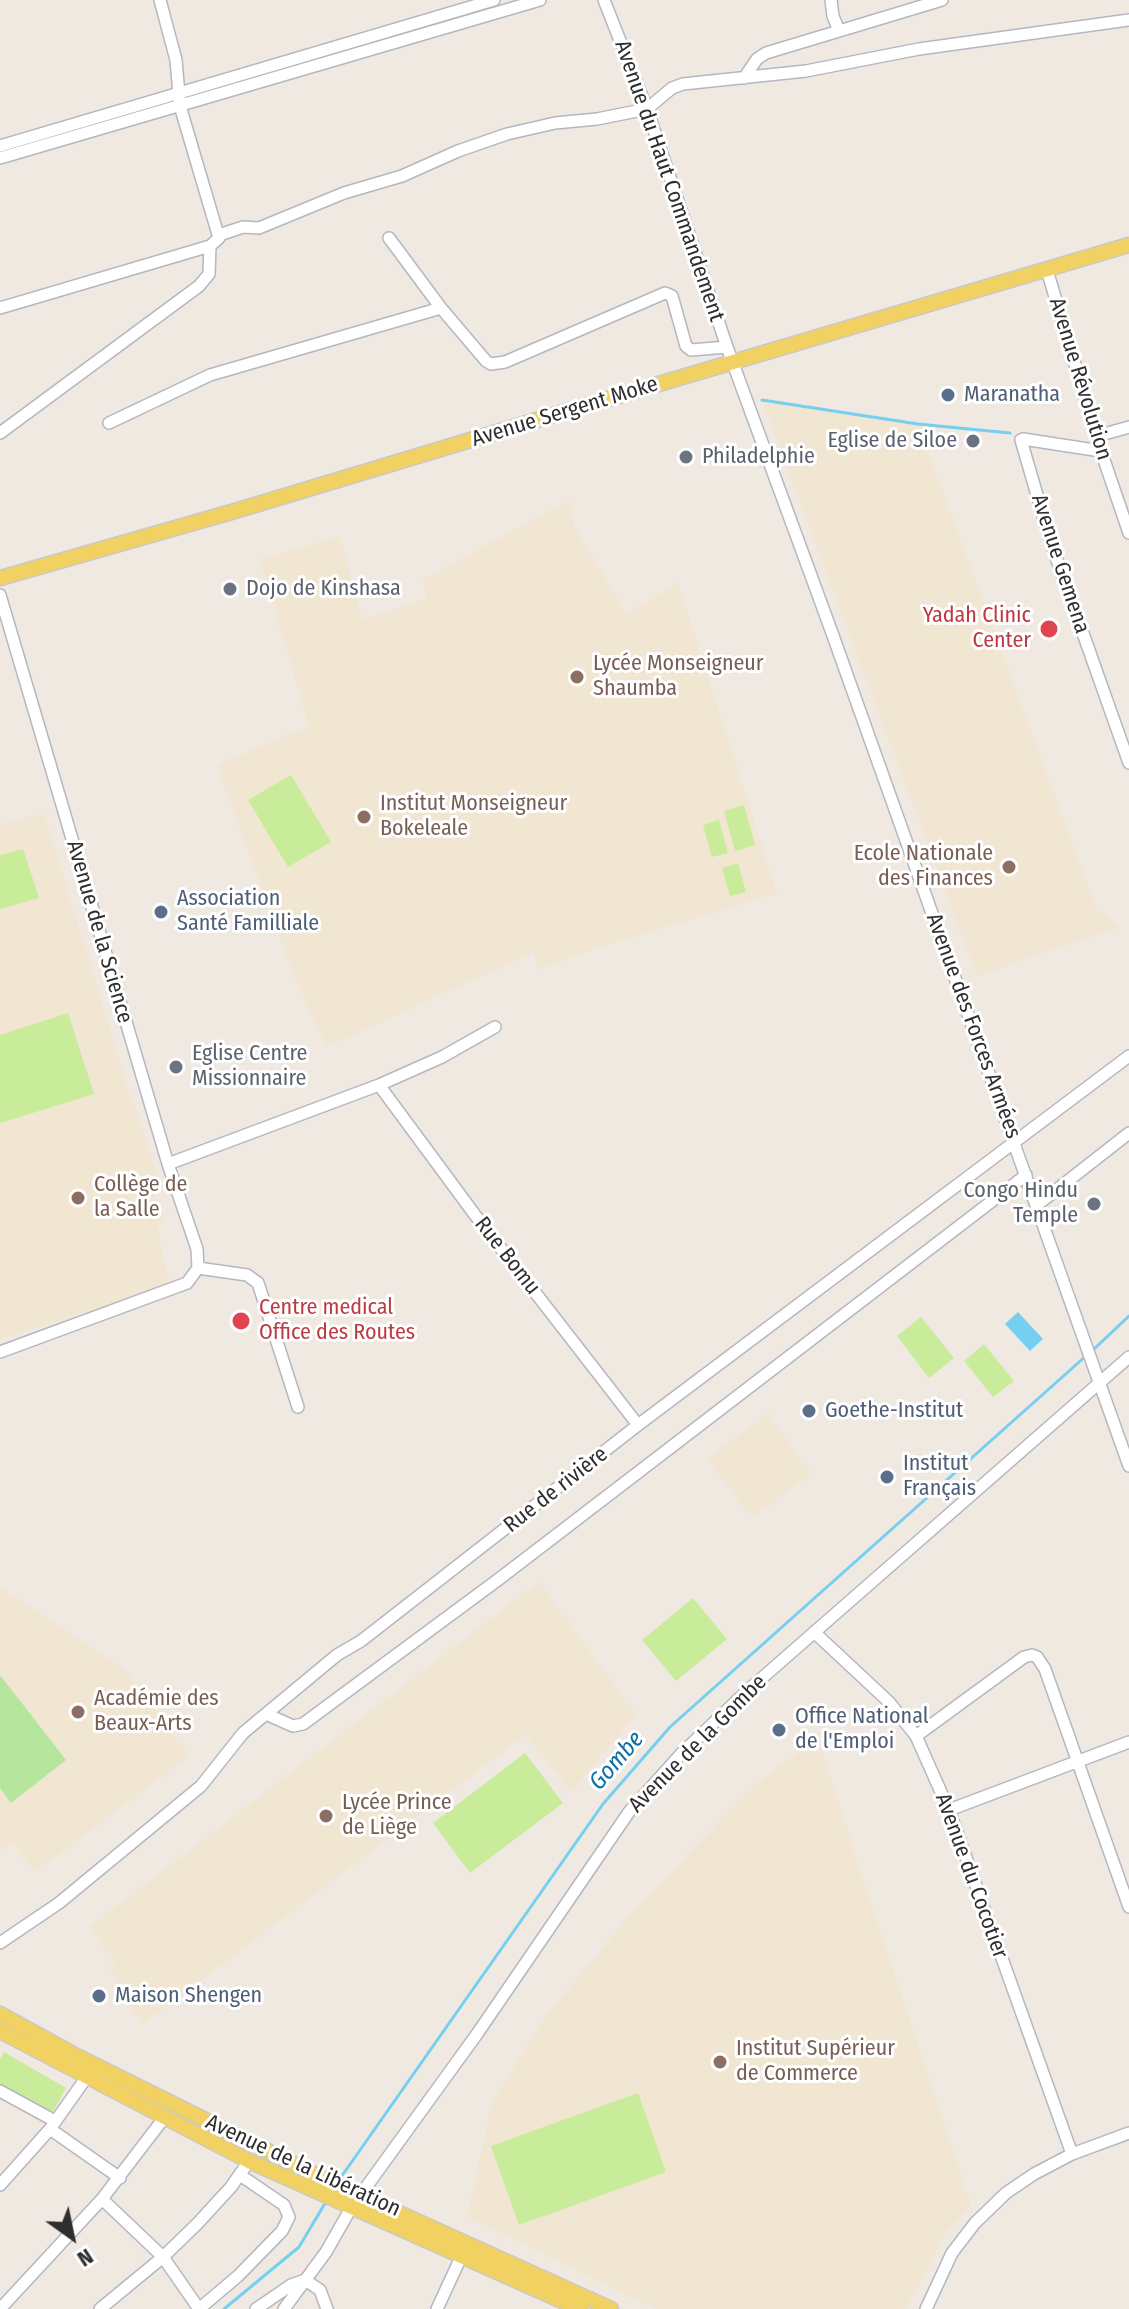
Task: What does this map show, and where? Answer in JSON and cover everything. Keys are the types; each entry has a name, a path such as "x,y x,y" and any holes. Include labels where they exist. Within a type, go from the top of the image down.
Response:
{"main road":[{"name":"Avenue Sergent Moke","path":"0,578 1129,245"},
{"name":"Avenue de la Libération","path":"0,2014 73,2054 326,2180 350,2199 580,2309"},
{"name":"Avenue de la Libération","path":"0,2031 249,2161 313,2190 350,2199 611,2309"}],"street":[{"path":"0,308 216,242 219,235 179,100 176,60 160,0"},
{"path":"0,158 494,0"},
{"path":"0,146 540,0"},
{"name":"Avenue du Haut Commandement","path":"604,0 647,109 733,362"},
{"path":"831,0 839,31"},
{"path":"744,78 762,56 942,0"},
{"path":"219,235 243,227 259,228 344,193 402,176 443,157 507,134 647,109 672,88 683,84 806,71 919,49 1129,20"},
{"path":"389,238 441,308 491,364 505,362 665,293 672,296 686,346 691,350 727,347"},
{"path":"0,433 199,286 209,274 210,246"},
{"name":"Avenue Révolution","path":"1047,270 1129,533"},
{"path":"109,423 210,375 441,308"},
{"name":"Avenue des Forces Armées","path":"733,362 1129,1466"},
{"path":"1097,436 1129,427"},
{"name":"Avenue Gemena","path":"1101,451 1021,440 1051,543 1129,763"},
{"name":"Avenue de la Science","path":"0,595 168,1164 197,1249 198,1268"},
{"path":"168,1164 379,1085 442,1057 495,1027"},
{"name":"Rue de rivière","path":"0,1943 59,1903 201,1786 243,1733 337,1655 361,1641 638,1425 1129,1056"},
{"name":"Rue Bomu","path":"379,1085 475,1215 638,1425"},
{"path":"1037,1205 1129,1133"},
{"path":"266,1714 293,1726 303,1724 499,1579 1026,1175"},
{"path":"0,1352 187,1283 198,1268 247,1275 258,1283 298,1407"},
{"name":"Avenue de la Gombe","path":"284,2309 326,2252 350,2199 521,1971 629,1812 682,1753 746,1692 1129,1357"},
{"name":"Avenue du Cocotier","path":"814,1632 889,1702 916,1736 949,1810 1072,2154"},
{"path":"916,1736 1024,1657 1032,1655 1041,1662 1129,1907"},
{"path":"949,1810 1129,1742"},
{"path":"0,2185 52,2125 86,2078"},
{"path":"0,2091 52,2125 120,2178"},
{"path":"0,2309 102,2199 164,2118"},
{"path":"926,2309 952,2253 975,2223 1006,2193 1072,2154 1129,2133"},
{"path":"100,2309 163,2257 198,2223 249,2161"},
{"path":"102,2199 163,2257 199,2309 282,2231 289,2217 284,2205 240,2175"},
{"path":"437,2309 462,2255"},
{"path":"256,2309 291,2285 305,2280 320,2290 327,2309"}],"shaded area":[{"path":"762,400 918,424 1096,908 1118,927 977,976"},
{"path":"570,500 574,526 627,614 678,583 777,893 539,969 533,952 327,1047 295,979 217,765 309,726 260,560 340,536 362,620 427,599 423,580"},
{"path":"44,813 129,1092 158,1176 150,1179 165,1223 157,1225 169,1284 0,1340 0,825"},
{"path":"768,1414 811,1474 752,1517 707,1459"},
{"name":"Lycée Prince de Liège","path":"539,1582 636,1715 571,1792 526,1734 143,2024 121,1995 126,1990 110,1968 116,1963 90,1927"},
{"name":"Académie des Beaux-Arts","path":"0,1587 124,1669 189,1756 35,1872 11,1841 0,1850"},
{"name":"Institut Supérieur de Commerce","path":"817,1738 971,2206 945,2233 906,2309 656,2309 467,2217 492,2103 542,2021 631,1914 754,1786"}],"green space":[{"path":"291,775 331,842 288,867 248,800"},
{"path":"744,805 755,845 735,851 724,811"},
{"path":"719,820 728,853 712,857 703,825"},
{"path":"23,849 39,898 0,909 0,855"},
{"path":"738,863 746,892 730,896 722,868"},
{"path":"68,1013 94,1094 0,1123 0,1035"},
{"path":"921,1317 954,1358 929,1378 897,1336"},
{"path":"984,1344 1014,1381 993,1397 964,1361"},
{"path":"693,1598 727,1639 676,1681 642,1640"},
{"path":"0,1675 66,1760 11,1803 0,1788"},
{"path":"525,1753 563,1803 470,1873 433,1823"},
{"path":"4,2052 66,2088 51,2115 0,2087 0,2059"},
{"path":"638,2093 666,2172 519,2225 491,2146"}],"water":[{"path":"1018,1312 1043,1339 1030,1351 1005,1324"}],"waterway":[{"path":"762,400 918,424 1010,433"},
{"name":"Gombe","path":"1093,1350 1129,1316"},
{"name":"Gombe","path":"339,2180 603,1804 670,1727 1087,1355"},
{"name":"Gombe","path":"224,2309 299,2247 327,2200"}],"place":[{"name":"Maranatha","path":"948,395"},
{"name":"Eglise de Siloe","path":"973,441"},
{"name":"Philadelphie","path":"686,457"},
{"name":"Dojo de Kinshasa","path":"230,589"},
{"name":"Yadah Clinic Center","path":"1049,629"},
{"name":"Lycée Monseigneur Shaumba","path":"577,677"},
{"name":"Institut Monseigneur Bokeleale","path":"364,817"},
{"name":"Ecole Nationale des Finances","path":"1009,867"},
{"name":"Association Santé Familliale","path":"161,912"},
{"name":"Eglise Centre Missionnaire","path":"176,1067"},
{"name":"Collège de la Salle","path":"78,1198"},
{"name":"Congo Hindu Temple","path":"1094,1204"},
{"name":"Centre medical Office des Routes","path":"241,1321"},
{"name":"Goethe-Institut","path":"809,1411"},
{"name":"Institut Français","path":"887,1477"},
{"name":"Académie des Beaux-Arts","path":"78,1712"},
{"name":"Office National de l'Emploi","path":"779,1730"},
{"name":"Lycée Prince de Liège","path":"326,1816"},
{"name":"Maison Shengen","path":"99,1996"},
{"name":"Institut Supérieur de Commerce","path":"720,2062"}]}
